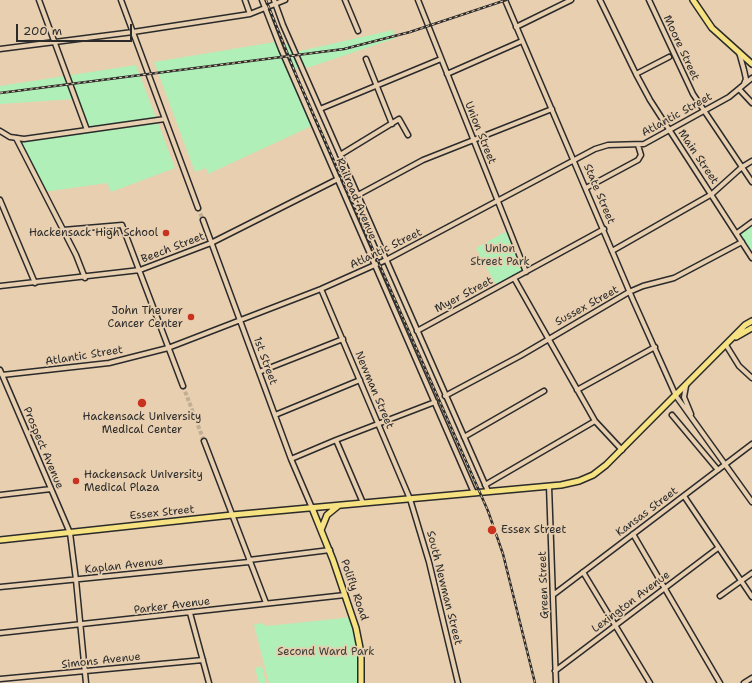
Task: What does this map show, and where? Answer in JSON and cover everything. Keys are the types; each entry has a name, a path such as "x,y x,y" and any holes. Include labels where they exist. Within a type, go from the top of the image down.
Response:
{"main road":[{"path":"693,0 712,28 752,64"},
{"name":"Essex Street","path":"0,540 232,515 569,484 585,479 600,471 745,325 752,321"},
{"name":"Essex Street","path":"726,345 751,328"},
{"path":"321,530 327,515 340,505"},
{"name":"Polifly Road","path":"312,508 330,550 359,640 361,683"}],"street":[{"path":"39,0 87,130"},
{"path":"121,0 198,208"},
{"path":"245,0 250,14"},
{"name":"Railroad Avenue","path":"262,0 281,49 474,493"},
{"path":"0,49 133,32 250,14 275,2 285,0"},
{"path":"345,0 358,31"},
{"name":"Union Street","path":"418,0 526,272"},
{"name":"State Street","path":"505,0 604,229 629,292 676,396 692,417"},
{"path":"516,27 570,0"},
{"name":"Main Street","path":"600,0 636,74 669,130 712,194 752,258"},
{"name":"Moore Street","path":"649,0 693,94 752,182"},
{"name":"Railroad Avenue","path":"275,2 340,155 488,491"},
{"path":"447,74 522,41"},
{"path":"739,52 746,79 741,88 752,103"},
{"path":"636,74 669,57"},
{"path":"366,59 378,85 392,124"},
{"path":"320,109 441,59"},
{"name":"Atlantic Street","path":"2,376 109,363 168,348 322,289 375,266 574,160 602,147 644,144 704,111 741,88 752,78"},
{"path":"358,195 423,160 552,109"},
{"path":"0,131 16,138 24,139 165,119"},
{"path":"340,155 399,119 408,135"},
{"path":"16,138 63,230 85,278"},
{"path":"586,188 638,160 641,155 638,145"},
{"path":"612,251 712,194 742,167 752,161"},
{"name":"Beech Street","path":"0,286 85,278 140,270 211,243 338,180"},
{"path":"0,200 35,283"},
{"name":"1st Street","path":"203,220 239,320 292,460 312,508"},
{"path":"737,233 752,222"},
{"path":"63,230 122,225 183,386"},
{"name":"Myer Street","path":"417,331 604,229"},
{"name":"Sussex Street","path":"445,396 520,356 548,338 629,292 643,286 674,278 742,242"},
{"path":"514,278 595,421 622,450"},
{"name":"Newman Street","path":"322,289 410,499"},
{"path":"259,372 343,339"},
{"path":"726,345 739,366 752,378"},
{"path":"577,390 655,347"},
{"name":"Prospect Avenue","path":"0,370 70,533 86,683"},
{"path":"275,415 360,380"},
{"path":"686,386 684,397 692,417 751,500"},
{"path":"464,437 544,391"},
{"path":"292,460 336,440 435,402"},
{"path":"672,415 718,470"},
{"path":"485,485 595,421"},
{"path":"336,440 364,503"},
{"path":"204,441 266,603"},
{"name":"Kansas Street","path":"553,595 752,444"},
{"name":"Green Street","path":"549,486 556,683"},
{"path":"0,495 51,489"},
{"path":"684,496 752,597"},
{"name":"South Newman Street","path":"410,499 429,562 458,683"},
{"path":"633,534 720,683"},
{"name":"Lexington Avenue","path":"555,671 718,548"},
{"name":"Kaplan Avenue","path":"0,588 249,561 330,550"},
{"path":"583,572 649,683"},
{"path":"720,596 752,573"},
{"name":"Parker Avenue","path":"0,633 80,626 266,603 345,595"},
{"path":"190,613 210,683"},
{"name":"Simons Avenue","path":"0,679 203,660"},
{"path":"744,683 752,678"}],"green space":[{"path":"393,30 396,38 310,67 293,69 316,124 208,174 206,168 195,172 154,62 281,41 300,51"},
{"path":"136,65 175,168 111,192 107,183 44,192 17,139 87,128 76,99 0,104 0,86"},
{"path":"752,222 752,258 737,233"},
{"name":"Union Street Park","path":"509,230 526,272 497,287 476,248"},
{"name":"Second Ward Park","path":"353,617 359,640 361,683 269,683 254,625 261,623 267,626"},
{"path":"262,666 266,683 259,683 255,668"}],"tunnel":[{"path":"198,208 203,220"},
{"path":"183,386 204,441"}],"railway":[{"path":"266,0 297,77 488,511 503,554 535,683"},
{"path":"0,93 344,49 410,32 506,0"}],"place":[{"name":"Hackensack High School","path":"166,233"},
{"name":"John Theurer Cancer Center","path":"191,317"},
{"name":"Hackensack University Medical Center","path":"142,403"},
{"name":"Hackensack University Medical Plaza","path":"76,481"},
{"name":"Essex Street","path":"492,530"}]}
